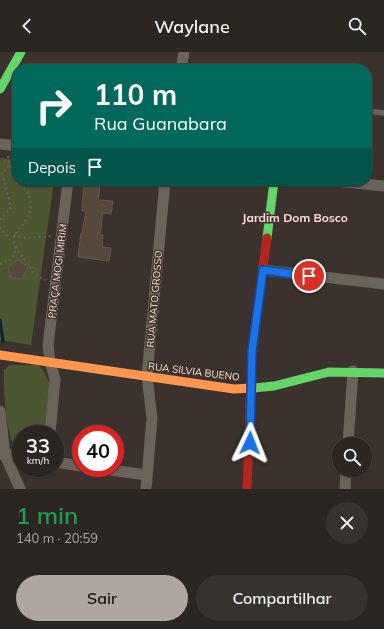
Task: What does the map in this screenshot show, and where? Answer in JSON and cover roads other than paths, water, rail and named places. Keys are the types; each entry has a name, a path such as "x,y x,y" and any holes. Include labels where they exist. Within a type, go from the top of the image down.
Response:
{"street":[{"path":"14,64 21,52"},
{"path":"182,64 184,52"},
{"path":"0,89 12,68"},
{"path":"372,185 384,186"},
{"name":"PRAÇA MOGI MIRIM","path":"51,425 55,379 50,362 48,345 67,186"},
{"name":"RUA MATO GROSSO","path":"146,489 152,418 146,376 165,186"},
{"path":"247,489 252,387 252,351 273,186"},
{"path":"263,270 384,284"},
{"name":"RUA SILVIA BUENO","path":"0,354 234,389 274,386 329,372 353,371 384,373"},
{"path":"348,437 353,371"},
{"path":"0,411 2,455 20,489"},
{"path":"2,455 12,457"},
{"path":"124,472 147,475"},
{"path":"345,489 346,477"}],"lane":[{"path":"372,112 384,113"}],"waterway":[{"path":"0,320 3,341"}],"district":[{"name":"Jardim Dom Bosco","path":"295,218"}]}
